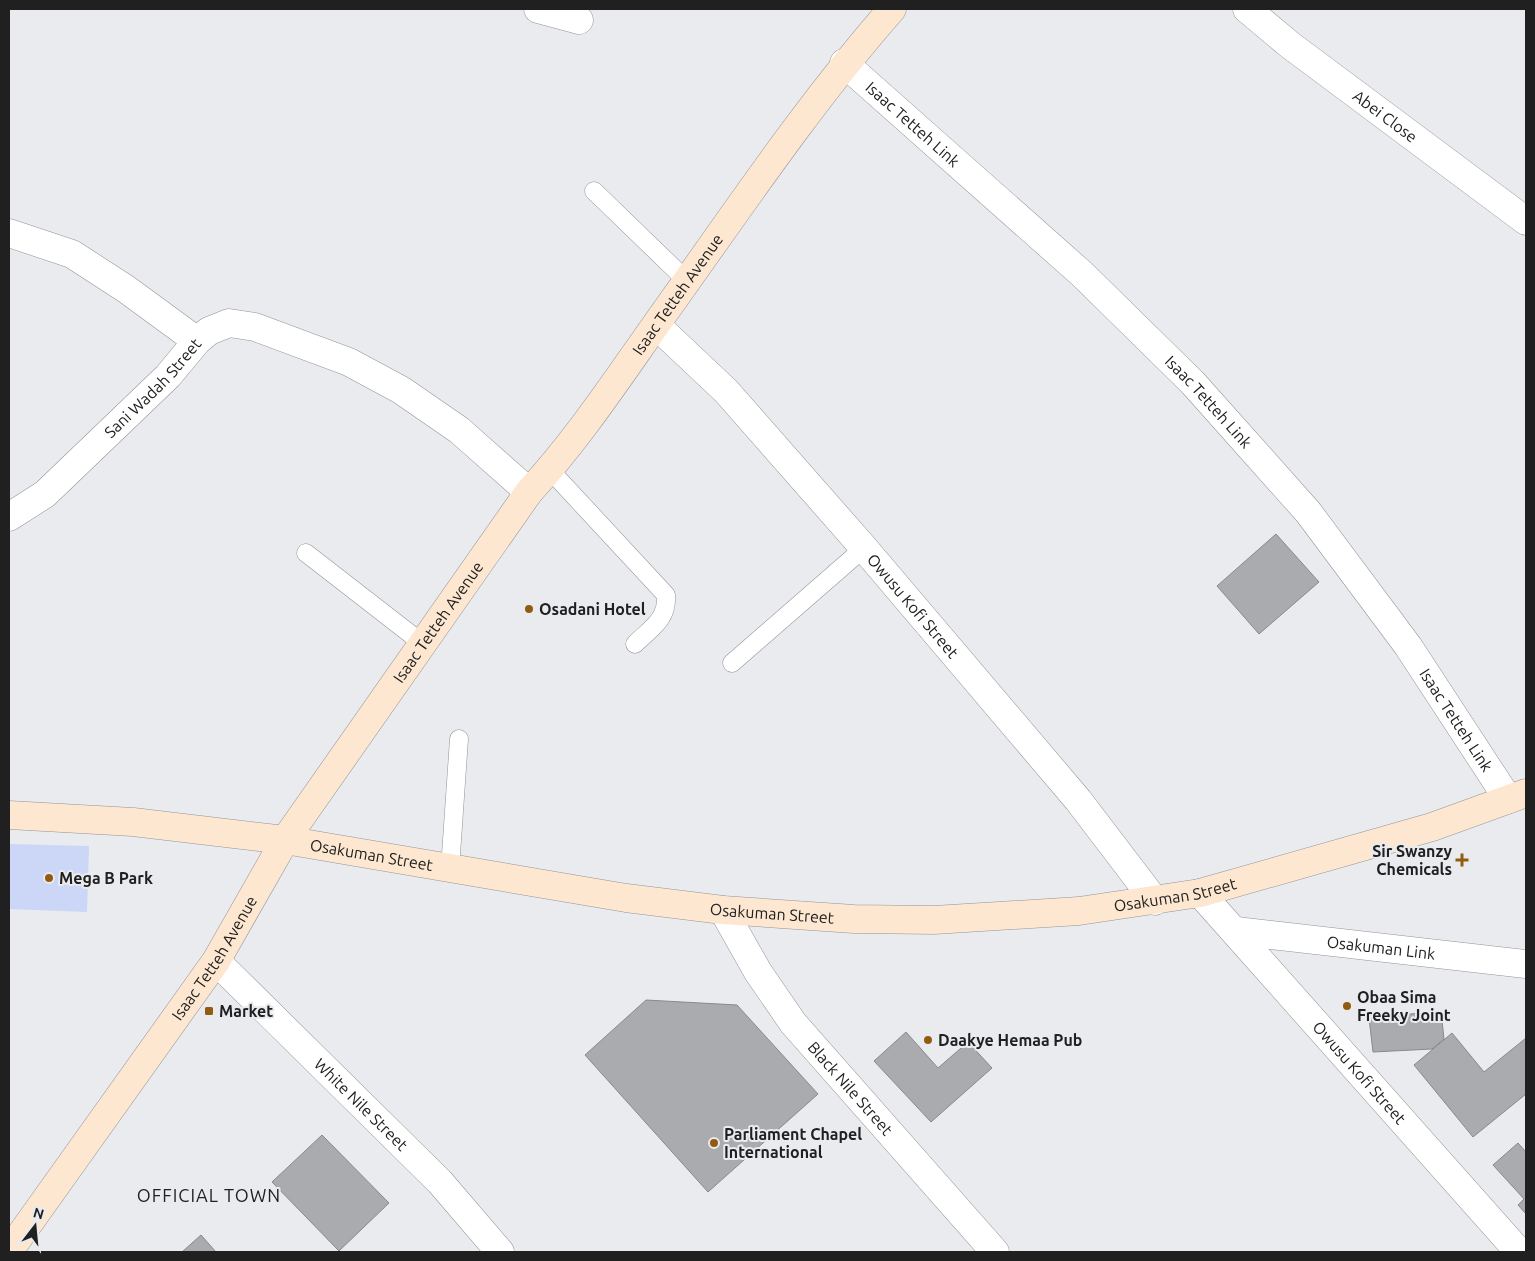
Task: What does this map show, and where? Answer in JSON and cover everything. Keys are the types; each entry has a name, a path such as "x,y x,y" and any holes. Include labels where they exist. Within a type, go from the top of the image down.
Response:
{"street":[{"path":"538,9 579,20"},
{"name":"Isaac Tetteh Avenue","path":"9,1250 216,961 285,840 422,643 530,492 550,470 615,384 844,63 892,9"},
{"name":"Abei Close","path":"1247,9 1290,45 1526,222"},
{"name":"Isaac Tetteh Link","path":"844,63 1082,274 1193,383 1314,520 1517,796"},
{"name":"Sani Wadah Street","path":"9,233 72,254 126,289 198,341 168,376 45,494 9,517"},
{"path":"198,341 209,331 229,323 255,327 349,362 401,390 459,430 530,492"},
{"name":"Owusu Kofi Street","path":"656,325 726,392 864,548 1078,800 1155,901"},
{"name":"Osakuman Street","path":"9,815 133,822 285,840 626,898 723,910 854,919 934,920 1079,911 1200,893 1432,827 1517,796"},
{"name":"Owusu Kofi Street","path":"1200,893 1236,931 1519,1252"},
{"name":"Black Nile Street","path":"723,910 758,972 793,1024 995,1252"},
{"name":"Osakuman Link","path":"1236,931 1526,964"},
{"name":"White Nile Street","path":"216,961 440,1182 500,1252"}],"lane":[{"path":"594,191 687,281"},
{"path":"550,470 666,595 667,607 663,616 635,644"},
{"path":"732,663 864,548"},
{"path":"306,553 422,643"},
{"path":"450,869 459,739"}],"shaded area":[{"name":"Mega B Park","path":"9,844 89,846 87,912 9,909"}],"building":[{"path":"1276,534 1319,582 1259,634 1217,586"},
{"name":"Parliament Chapel International","path":"646,1000 737,1005 818,1094 708,1192 585,1055"},
{"path":"1441,1011 1444,1039 1432,1049 1373,1052 1369,1018"},
{"path":"906,1032 938,1068 968,1042 992,1068 931,1122 874,1061"},
{"path":"1452,1033 1484,1072 1526,1038 1526,1094 1473,1137 1414,1065"},
{"path":"322,1135 389,1203 339,1251 272,1182"},
{"path":"1518,1143 1526,1152 1526,1214 1518,1205 1524,1199 1493,1165"},
{"path":"201,1235 216,1252 182,1252"}],"place":[{"name":"Osadani Hotel","path":"529,609"},
{"name":"Sir Swanzy Chemicals","path":"1462,860"},
{"name":"Mega B Park","path":"49,878"},
{"name":"Obaa Sima Freeky Joint","path":"1347,1006"},
{"name":"Market","path":"209,1011"},
{"name":"Daakye Hemaa Pub","path":"928,1040"},
{"name":"Parliament Chapel International","path":"714,1143"}],"district":[{"name":"OFFICIAL TOWN","path":"209,1195"}]}
